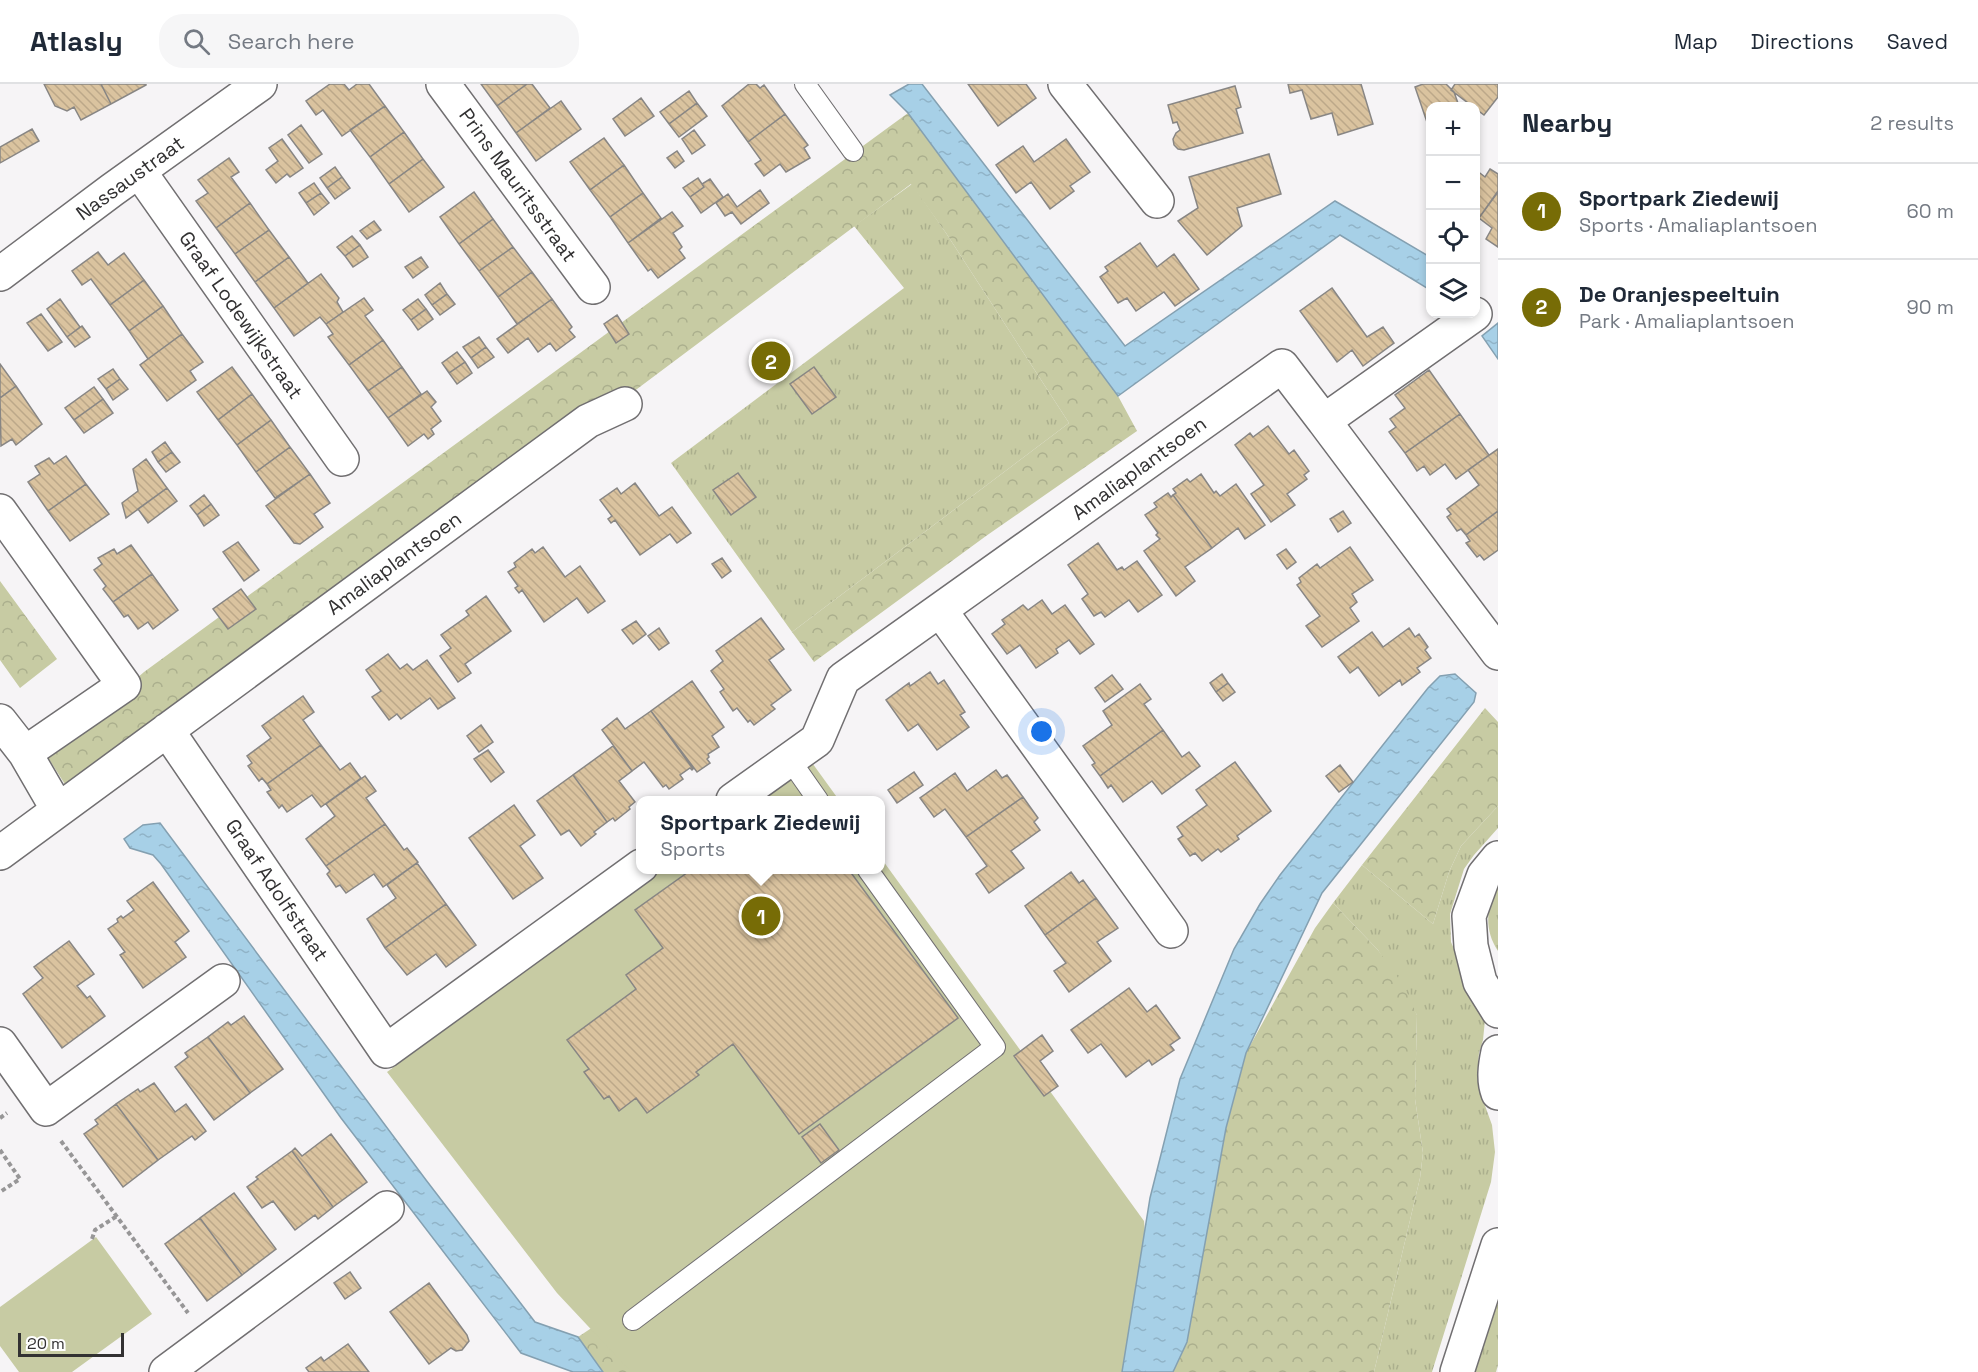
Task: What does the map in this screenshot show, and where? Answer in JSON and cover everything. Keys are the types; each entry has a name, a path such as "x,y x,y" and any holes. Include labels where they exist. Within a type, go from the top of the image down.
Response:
{"street":[{"name":"Nassaustraat","path":"0,274 260,84"},
{"name":"Prins Mauritsstraat","path":"443,84 593,287"},
{"path":"1065,84 1157,201"},
{"name":"Graaf Lodewijkstraat","path":"139,171 342,459"},
{"path":"1324,421 1469,318"},
{"name":"Amaliaplantsoen","path":"740,796 817,740 843,679 1282,366 1498,653"},
{"name":"Amaliaplantsoen","path":"0,853 588,421 625,404"},
{"path":"0,511 124,685 25,753"},
{"path":"940,610 1171,931"},
{"path":"0,721 25,753 58,810"},
{"name":"Graaf Adolfstraat","path":"167,730 386,1051 636,870"},
{"path":"1498,858 1484,875 1469,916 1471,946 1480,982 1498,1011"},
{"path":"1471,946 1498,969"},
{"path":"0,1044 46,1109 223,981"},
{"path":"1498,1052 1495,1066 1498,1093"},
{"path":"166,1372 387,1208"},
{"path":"1457,1372 1498,1245"}],"lane":[{"path":"805,84 853,151"},
{"path":"790,760 815,796"},
{"path":"633,1320 995,1047 871,874"}],"path":[{"path":"46,1109 51,1126 208,1341"},
{"path":"0,1150 20,1179 0,1192"},
{"path":"92,1239 95,1230 117,1216"}],"green space":[{"path":"908,113 1118,396 1137,431 986,536 814,662 792,632 1069,423 946,233 911,184 617,404 68,789 47,756 144,672"},
{"path":"912,184 1069,423 792,632 671,463 904,288 854,226"},
{"path":"0,581 57,659 20,688 0,660"},
{"path":"1485,708 1498,722 1498,806 1461,846 1449,872 1433,924 1362,865"},
{"path":"810,760 836,796 761,796"},
{"path":"1498,806 1498,828 1464,869 1450,914 1451,942 1485,1020 1477,1076 1479,1089 1492,1125 1495,1152 1491,1182 1432,1372 1374,1372 1420,1178 1423,1153 1415,1099 1417,1015 1378,950 1333,903 1362,865 1433,924 1449,872 1461,846"},
{"path":"885,864 1144,1221 1145,1232 1123,1372 631,1372 557,1293 387,1072 657,874 885,874"},
{"path":"1498,882 1498,951 1490,934 1488,917"},
{"path":"1333,903 1378,950 1404,986 1417,1015 1415,1099 1423,1153 1420,1178 1374,1372 1173,1372 1187,1342 1226,1128 1246,1053 1315,928"},
{"path":"96,1237 152,1314 72,1372 19,1372 0,1346 0,1307"},
{"path":"1498,1302 1496,1372 1475,1372"},
{"path":"605,1319 642,1372 603,1372 578,1337"}],"water":[{"path":"909,84 922,84 1125,346 1335,201 1426,255 1426,288 1340,235 1118,396 908,113 890,95"},
{"path":"1498,323 1498,359 1482,336"},
{"path":"1455,674 1476,693 1474,702 1322,893 1246,1053 1226,1128 1187,1342 1173,1372 1122,1372 1150,1198 1180,1079 1234,949 1280,875 1428,688 1440,676"},
{"path":"160,823 426,1180 535,1322 578,1337 603,1372 573,1372 521,1353 341,1118 161,864 153,855 130,848 124,839 143,825"}],"building":[{"path":"44,84 101,84 111,104 81,120 74,107 67,111 55,106"},
{"path":"101,84 146,84 146,85 111,104"},
{"path":"330,84 344,84 349,90 357,84 369,84 385,106 342,136 323,110 316,115 306,101"},
{"path":"481,84 527,84 497,106"},
{"path":"527,84 532,84 550,108 516,133 497,106"},
{"path":"749,84 756,84 760,88 764,85 785,114 748,142 722,106"},
{"path":"968,84 1026,84 1036,98 998,126"},
{"path":"1288,84 1361,84 1373,124 1338,135 1332,113 1311,119 1302,90 1290,93"},
{"path":"1423,84 1446,84 1454,92 1458,102 1426,102 1426,119 1415,87"},
{"path":"1455,84 1498,84 1498,97 1484,115 1480,112 1480,102 1467,102 1451,90"},
{"path":"1235,86 1241,107 1236,109 1243,133 1184,150 1178,149 1173,139 1180,130 1177,122 1173,123 1168,105"},
{"path":"689,91 697,103 669,124 660,112"},
{"path":"641,98 654,116 625,136 613,119"},
{"path":"561,101 581,129 536,161 516,133"},
{"path":"697,103 707,116 679,137 669,124"},
{"path":"385,106 404,132 370,157 350,130"},
{"path":"785,114 808,145 804,148 810,158 786,172 780,164 764,176 755,164 761,160 748,142"},
{"path":"301,125 322,154 309,163 288,135"},
{"path":"32,129 39,141 0,163 0,147"},
{"path":"694,130 705,145 692,154 682,139"},
{"path":"404,132 423,159 389,184 370,157"},
{"path":"604,138 624,165 590,190 570,162"},
{"path":"282,139 303,168 290,177 287,174 276,183 266,170 278,161 269,148"},
{"path":"1066,139 1090,172 1070,186 1074,191 1050,209 1031,182 1016,193 996,165 1023,146 1034,162"},
{"path":"677,151 684,161 675,168 667,158"},
{"path":"1269,154 1281,194 1237,208 1242,226 1207,255 1178,221 1198,208 1189,177"},
{"path":"229,158 239,172 231,177 250,203 216,228 196,201 208,193 198,180"},
{"path":"423,159 444,187 409,212 389,184"},
{"path":"624,165 643,193 610,217 590,190"},
{"path":"335,167 342,177 327,188 320,178"},
{"path":"1490,169 1498,174 1498,191 1480,217 1480,173 1485,177"},
{"path":"342,177 350,188 335,199 327,188"},
{"path":"698,178 704,187 690,197 683,188"},
{"path":"710,179 723,197 701,213 690,197 704,187 702,184"},
{"path":"314,183 321,193 306,203 299,193"},
{"path":"760,190 769,203 741,224 732,212 725,216 716,203 728,194 737,207"},
{"path":"474,192 493,219 459,244 440,217"},
{"path":"1498,192 1498,247 1486,239 1492,228 1480,217"},
{"path":"321,193 329,203 314,215 306,203"},
{"path":"643,193 661,218 628,243 610,217"},
{"path":"250,203 269,230 235,254 216,228"},
{"path":"672,212 683,226 673,233 682,247 679,250 685,258 658,278 651,269 648,271 628,243"},
{"path":"493,219 513,247 479,271 459,244"},
{"path":"374,221 381,230 367,239 360,231"},
{"path":"269,230 289,257 255,282 235,254"},
{"path":"352,236 360,245 345,256 337,247"},
{"path":"1140,243 1157,267 1174,254 1199,289 1175,306 1164,292 1136,311 1127,298 1118,303 1100,277 1108,271 1105,267"},
{"path":"360,245 368,257 353,267 345,256"},
{"path":"513,247 532,272 498,297 479,271"},
{"path":"98,252 108,265 124,253 144,280 110,305 91,279 82,285 72,271"},
{"path":"289,257 308,283 274,308 255,282"},
{"path":"421,257 428,267 413,278 405,267"},
{"path":"532,272 552,299 517,324 498,297"},
{"path":"321,274 339,298 337,302 343,312 326,324 320,317 294,336 274,308"},
{"path":"144,280 163,306 129,331 110,305"},
{"path":"440,283 447,294 432,305 425,295"},
{"path":"1332,288 1367,337 1383,327 1394,343 1363,366 1352,350 1337,362 1300,311"},
{"path":"447,294 455,304 440,315 432,305"},
{"path":"364,298 373,310 365,316 383,340 349,365 328,337 333,334 326,324"},
{"path":"60,299 80,327 67,337 47,309"},
{"path":"418,299 426,309 411,320 403,310"},
{"path":"552,299 572,327 569,330 575,337 556,351 550,343 538,352 528,338 508,353 497,339"},
{"path":"163,306 182,334 148,359 129,331"},
{"path":"426,309 433,319 418,330 411,320"},
{"path":"41,314 62,342 48,351 27,323"},
{"path":"617,315 629,334 616,343 604,324"},
{"path":"82,326 90,337 75,347 67,337"},
{"path":"182,334 203,362 190,371 196,380 167,401 140,365"},
{"path":"479,337 486,347 471,358 463,347"},
{"path":"383,340 402,367 368,391 349,365"},
{"path":"486,347 494,357 478,368 471,358"},
{"path":"457,352 465,362 449,373 442,363"},
{"path":"465,362 472,373 457,384 449,373"},
{"path":"0,364 16,386 0,398"},
{"path":"232,367 252,394 218,420 197,392"},
{"path":"402,367 421,394 388,418 368,391"},
{"path":"814,367 836,397 812,414 790,384"},
{"path":"113,369 120,379 106,389 98,379"},
{"path":"1429,370 1460,414 1405,453 1389,432 1396,427 1390,419 1405,408 1395,395"},
{"path":"120,379 128,389 113,400 106,389"},
{"path":"16,386 42,424 16,445 12,439 1,446 0,398"},
{"path":"94,387 103,399 74,420 65,408"},
{"path":"427,391 436,402 431,407 441,421 431,429 434,434 428,439 424,434 408,446 388,418"},
{"path":"252,394 271,420 237,445 218,420"},
{"path":"103,399 113,413 84,433 74,420"},
{"path":"1460,414 1489,455 1456,479 1445,464 1430,475 1424,466 1417,471 1405,453"},
{"path":"271,420 290,447 256,472 237,445"},
{"path":"1268,426 1289,454 1294,450 1309,471 1304,475 1307,479 1287,494 1295,505 1271,522 1251,494 1264,485 1235,445 1250,433 1253,437"},
{"path":"165,442 172,452 158,462 152,452"},
{"path":"290,447 310,474 275,498 256,472"},
{"path":"1498,449 1498,511 1466,535 1461,529 1457,531 1447,517 1451,514 1447,509 1479,485 1468,470"},
{"path":"172,452 180,462 166,472 158,462"},
{"path":"66,456 86,484 48,511 28,482 40,474 35,466 49,458 54,464"},
{"path":"146,459 167,488 126,518 122,503 138,491 133,469"},
{"path":"738,473 756,497 731,515 713,490"},
{"path":"310,474 330,503 314,514 323,527 300,544 294,543 266,506"},
{"path":"1201,474 1214,493 1216,491 1220,496 1236,484 1265,525 1245,539 1238,528 1212,548 1173,495 1176,493 1173,489 1187,479 1190,482"},
{"path":"635,483 659,516 672,507 691,533 677,543 670,534 640,555 615,520 611,523 608,519 612,516 600,500 617,488 621,494"},
{"path":"86,484 109,514 70,541 48,511"},
{"path":"167,488 177,501 148,523 138,509"},
{"path":"1168,493 1171,497 1173,495 1212,548 1185,567 1195,581 1176,596 1144,551 1160,539 1145,515 1157,507 1154,503"},
{"path":"204,495 211,504 197,515 190,506"},
{"path":"211,504 219,515 204,526 197,515"},
{"path":"1343,511 1351,523 1338,532 1330,519"},
{"path":"1498,511 1498,550 1484,560 1480,555 1477,557 1466,543 1470,541 1466,535"},
{"path":"238,542 259,570 244,581 223,552"},
{"path":"1098,543 1117,570 1122,567 1124,570 1137,561 1162,595 1138,612 1129,600 1105,617 1101,612 1094,616 1082,599 1088,594 1068,565"},
{"path":"131,545 152,574 113,602 103,589 106,586 94,570 102,564 98,558 114,549 117,554"},
{"path":"543,547 565,577 580,566 605,601 588,613 577,598 544,622 522,590 519,593 515,588 518,586 508,572 516,567 514,563 532,549 535,553"},
{"path":"1350,547 1373,580 1352,594 1357,602 1350,608 1359,621 1322,647 1306,626 1320,616 1297,585 1301,582 1299,578 1317,564 1320,568"},
{"path":"1286,549 1296,562 1287,569 1277,555"},
{"path":"722,558 731,571 722,578 712,564"},
{"path":"152,574 178,610 153,629 148,622 138,629 128,615 124,617 113,602"},
{"path":"241,589 256,609 228,629 213,609"},
{"path":"486,596 511,631 465,664 471,673 458,682 440,656 451,648 441,635 469,615 466,611"},
{"path":"1042,600 1052,614 1065,605 1094,644 1080,654 1069,640 1056,649 1058,653 1036,668 1020,645 1007,654 992,634 1005,624 1002,620 1023,605 1028,610"},
{"path":"761,618 784,649 769,660 791,690 771,705 775,709 754,725 750,720 748,722 737,708 733,711 720,692 724,689 711,671 723,661 716,651"},
{"path":"636,621 646,634 633,644 622,630"},
{"path":"659,628 669,643 659,650 648,636"},
{"path":"1409,628 1415,637 1419,634 1428,647 1425,650 1431,658 1417,668 1420,672 1402,685 1400,680 1379,696 1358,667 1350,673 1338,657 1372,632 1383,647"},
{"path":"388,654 400,669 407,664 413,670 427,660 455,698 438,709 430,698 401,719 397,714 389,720 372,697 381,691 366,670"},
{"path":"930,672 938,684 944,680 965,712 960,715 969,727 937,750 918,724 908,731 886,700 909,683 910,686"},
{"path":"1222,674 1228,683 1216,692 1210,683"},
{"path":"1112,675 1123,689 1105,702 1095,688"},
{"path":"692,681 724,727 712,736 719,747 708,754 707,759 710,763 697,772 651,711"},
{"path":"1228,683 1235,692 1223,701 1216,692"},
{"path":"1140,684 1151,699 1144,704 1163,730 1100,776 1092,765 1095,763 1083,746 1112,725 1103,711"},
{"path":"303,696 314,712 303,720 321,745 267,784 262,778 259,781 248,766 252,763 247,756 271,738 262,726"},
{"path":"651,711 693,769 690,768 680,775 683,779 669,789 666,785 663,787 644,762 632,771 602,730 617,718 625,729"},
{"path":"481,725 493,742 479,752 467,736"},
{"path":"1163,730 1182,757 1189,752 1200,766 1162,794 1152,781 1123,802 1111,785 1108,788 1100,776"},
{"path":"321,745 340,770 350,763 361,778 321,807 312,795 287,812 282,805 279,808 267,792 271,790 267,784"},
{"path":"613,746 632,771 619,781 635,802 615,821 613,818 607,822 573,775"},
{"path":"488,750 504,772 491,782 474,759"},
{"path":"1235,762 1271,811 1237,836 1239,839 1221,852 1218,849 1202,861 1195,853 1190,856 1178,839 1183,836 1177,827 1207,805 1196,790"},
{"path":"1340,765 1353,782 1339,792 1326,776"},
{"path":"996,770 1002,778 1007,775 1023,797 966,837 945,809 934,817 920,798 955,773 967,791"},
{"path":"914,772 923,785 897,803 888,790"},
{"path":"573,775 607,822 581,846 569,830 561,835 537,801"},
{"path":"365,776 376,791 366,798 385,824 326,866 306,839 335,816 326,804"},
{"path":"1023,797 1038,818 1034,822 1040,830 1011,851 1024,868 989,893 976,874 987,866 966,837"},
{"path":"514,805 535,835 520,846 543,878 513,899 469,838"},
{"path":"385,824 404,850 407,848 418,862 383,887 374,874 346,893 340,885 336,887 327,874 330,871 326,866"},
{"path":"417,863 446,904 385,948 367,919 396,898 387,885"},
{"path":"1071,872 1079,883 1083,880 1096,898 1045,935 1025,906"},
{"path":"685,874 852,874 958,1018 799,1134 733,1044 696,1072 699,1075 647,1113 636,1098 619,1111 609,1096 604,1099 584,1072 589,1069 567,1040 636,989 626,975 663,948 635,910"},
{"path":"153,882 189,931 175,942 186,957 143,988 120,955 125,952 108,929 118,922 117,919 121,916 123,918 134,910 127,901"},
{"path":"1096,898 1118,928 1097,942 1111,961 1069,992 1054,971 1066,963 1045,935"},
{"path":"446,904 476,945 446,967 436,954 407,975 385,948"},
{"path":"69,941 94,974 77,986 87,998 90,996 105,1016 62,1048 23,994 43,978 34,967"},
{"path":"1129,988 1147,1012 1156,1005 1180,1038 1170,1045 1174,1050 1152,1065 1149,1060 1126,1077 1101,1044 1088,1053 1071,1030"},
{"path":"244,1016 283,1069 250,1093 208,1037 228,1022 231,1025"},
{"path":"1042,1035 1053,1051 1040,1061 1058,1086 1044,1096 1014,1056"},
{"path":"208,1037 250,1093 214,1120 175,1067 188,1057 185,1053"},
{"path":"154,1083 175,1112 186,1104 206,1131 195,1140 192,1136 158,1160 116,1104 138,1089 140,1092"},
{"path":"116,1104 158,1160 123,1187 84,1134 98,1124 95,1120"},
{"path":"820,1124 839,1150 821,1163 802,1137"},
{"path":"331,1134 367,1182 333,1207 292,1151 295,1148 302,1156"},
{"path":"292,1151 333,1207 318,1219 315,1215 295,1230 273,1201 262,1208 247,1187 258,1179 256,1177"},
{"path":"234,1193 276,1249 242,1275 200,1218"},
{"path":"200,1218 242,1275 207,1301 165,1244"},
{"path":"350,1272 361,1288 345,1299 334,1283"},
{"path":"429,1283 469,1341 462,1350 456,1351 451,1348 429,1364 390,1312"},
{"path":"348,1344 369,1372 309,1372 306,1368 321,1357 324,1361"}],"place":[{"name":"De Oranjespeeltuin","path":"771,361"},
{"name":"Sportpark Ziedewij","path":"761,916"}]}
